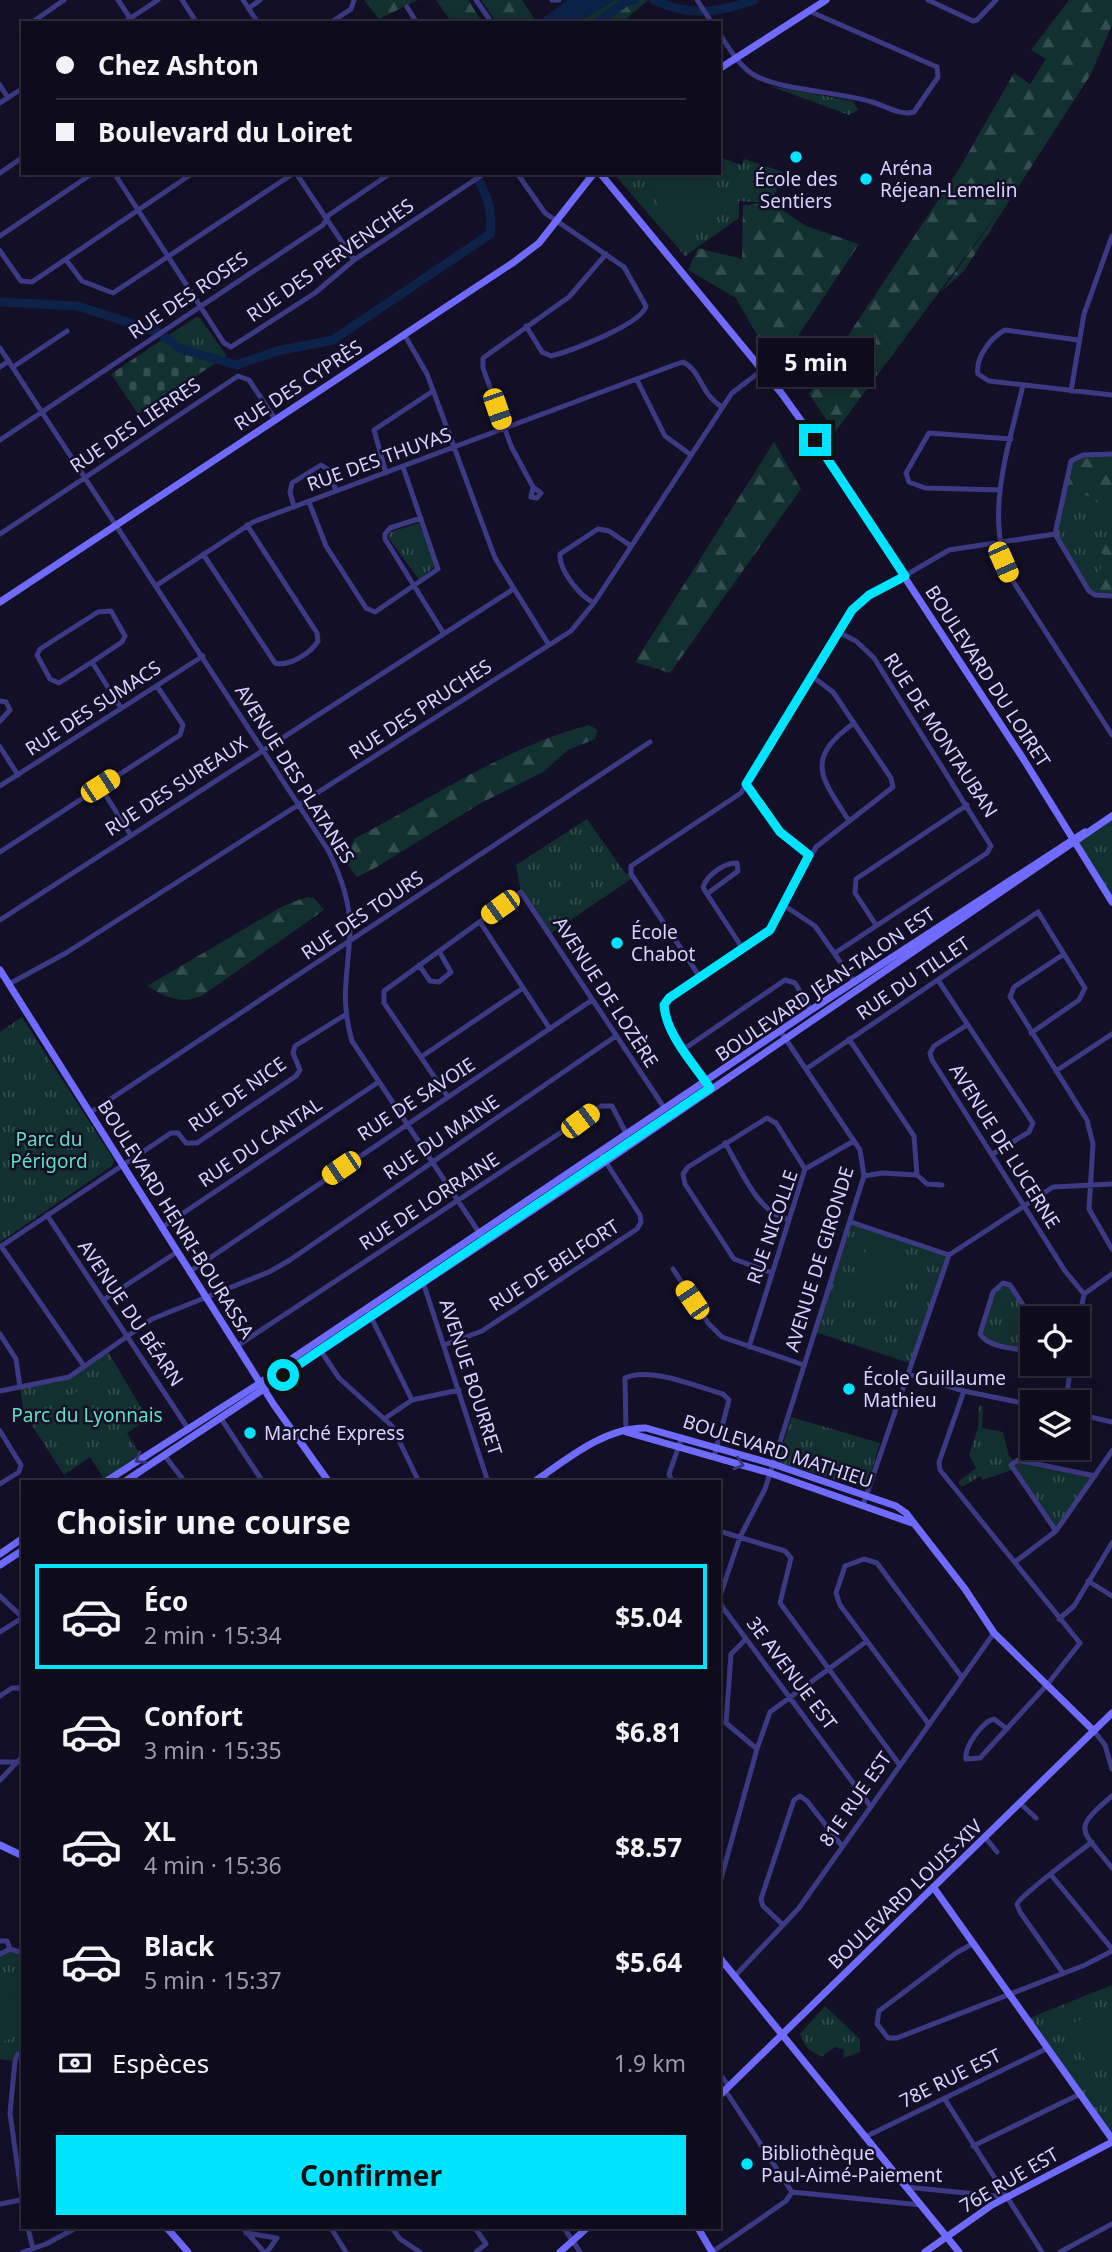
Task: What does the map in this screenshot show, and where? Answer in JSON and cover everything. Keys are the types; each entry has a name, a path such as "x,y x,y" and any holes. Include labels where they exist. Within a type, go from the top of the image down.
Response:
{"street":[{"path":"34,21 64,0"},
{"path":"118,0 130,18"},
{"path":"126,21 158,0"},
{"path":"181,0 196,21"},
{"path":"243,0 257,21"},
{"path":"248,8 260,0"},
{"path":"476,0 491,21"},
{"path":"552,0 559,0"},
{"path":"697,0 711,21"},
{"path":"721,68 825,0"},
{"path":"928,0 977,20 996,0"},
{"path":"333,21 351,9 355,1"},
{"path":"407,7 416,21"},
{"path":"721,36 736,58 753,75 851,96 904,113 914,112 938,77 937,66 809,11"},
{"path":"0,85 8,98"},
{"path":"0,103 21,89"},
{"path":"0,173 21,158"},
{"path":"0,236 90,175"},
{"path":"115,175 200,306"},
{"path":"0,251 24,283 32,282 190,175"},
{"path":"66,260 82,281 113,292 292,175"},
{"path":"296,175 354,260"},
{"name":"RUE DES ROSES","path":"0,440 323,225 326,219 388,175"},
{"path":"518,175 538,206 555,221 624,267 646,306 640,317 551,356 542,352 527,326"},
{"name":"RUE DES CYPRÈS","path":"0,602 539,243 592,175"},
{"name":"BOULEVARD DU LOIRET","path":"602,175 815,440 1024,760 1112,902"},
{"name":"RUE DES PERVENCHES","path":"200,306 227,347 235,346 315,293 354,260 481,176"},
{"path":"1071,391 1078,340 1094,280 1112,236"},
{"path":"533,487 505,429 483,368 482,358 580,288 606,254"},
{"path":"1078,340 1011,330 1000,332 977,363 978,374 989,381 1112,395"},
{"path":"0,367 11,364 67,331"},
{"path":"404,334 428,374 495,558 549,645"},
{"name":"AVENUE DES PLATANES","path":"0,348 328,850 343,885 348,906 349,943 343,995 352,1041 377,1083 482,1237"},
{"name":"RUE DES THUYAS","path":"157,585 247,526 683,362 692,366 709,398 722,407"},
{"name":"RUE DES PRUCHES","path":"9,984 66,953 300,805 549,645 581,621 732,393 761,371"},
{"name":"RUE DES LIERRES","path":"0,534 238,376 246,376 275,419"},
{"path":"637,380 665,436 691,455"},
{"path":"1023,385 997,508 1003,562 1112,735"},
{"path":"386,473 373,430 433,391"},
{"path":"1000,490 925,488 909,482 906,473 929,433 1011,439"},
{"path":"1112,454 1083,454 1071,461 1055,534 1089,591 1095,595 1112,596"},
{"path":"294,507 290,492 292,483 321,465 330,470 336,491"},
{"path":"309,502 326,546 368,611 375,612 438,569 403,467"},
{"path":"421,517 390,528 385,534 444,634"},
{"path":"203,554 275,663 287,664 314,647 318,641 317,633 247,526"},
{"path":"594,603 580,593 561,564 560,554 598,529 609,531 631,547"},
{"path":"700,977 630,870 634,863 730,801 746,784 852,610 860,602 948,550 1055,534"},
{"name":"RUE DES SUREAUX","path":"0,920 513,590"},
{"path":"107,610 114,614 125,636 122,642 92,662 59,683 50,679 37,655 54,640 98,612 107,610"},
{"name":"RUE DE MONTAUBAN","path":"835,953 990,850 990,841 874,658 856,641 840,633"},
{"name":"RUE DES SUMACS","path":"0,786 203,656"},
{"path":"92,662 121,708"},
{"path":"708,1085 668,1022 664,1005 669,998 770,930 785,906 809,855 826,837 893,787 891,778 833,692 813,677"},
{"path":"0,852 182,731 182,722 157,685"},
{"path":"0,701 6,702 10,710 0,721"},
{"path":"849,821 823,779 820,769 835,740 854,723"},
{"name":"RUE DES TOURS","path":"91,1112 650,742"},
{"path":"0,747 18,775"},
{"path":"746,784 780,832 809,855"},
{"path":"100,786 130,834"},
{"path":"876,925 855,893 856,879 967,805"},
{"name":"BOULEVARD JEAN-TALON EST","path":"262,1386 321,1350 369,1312 423,1282 482,1237 605,1162 708,1085 1112,816"},
{"path":"708,894 738,871 737,863 731,863 707,878 704,887 708,894 743,949"},
{"name":"AVENUE DE LOZÈRE","path":"480,922 521,892 665,1109"},
{"path":"785,906 816,926 857,986"},
{"name":"RUE DU TILLET","path":"806,1069 1038,912 1064,954"},
{"path":"448,1097 383,998 387,987 480,922 550,1029"},
{"path":"419,965 430,981 439,982 451,972 439,951"},
{"path":"1031,1033 1084,994 1084,984 1064,954 1011,991 1011,1001 1031,1033 1087,1120 1091,1133 1092,1218 1112,1249"},
{"name":"BOULEVARD HENRI-BOURASSA","path":"0,970 262,1386 306,1454 327,1480"},
{"path":"684,1049 785,980 795,983 811,1010"},
{"path":"938,980 1033,1123 1029,1132 993,1154"},
{"name":"BOULEVARD JEAN-TALON EST","path":"783,1035 811,1010 857,986"},
{"path":"421,1057 523,988"},
{"name":"RUE DE SAVOIE","path":"189,1272 405,1123 592,1000"},
{"name":"RUE DE NICE","path":"123,1164 171,1133 178,1133 186,1143 197,1143 296,1076 300,1070 293,1053 295,1046 345,1015"},
{"name":"AVENUE DE LUCERNE","path":"967,1025 934,1046 930,1056 1023,1205 1083,1294"},
{"path":"1056,1072 1112,1034"},
{"name":"AVENUE DE GIRONDE","path":"770,1473 864,1176 863,1157 854,1141 783,1035"},
{"name":"RUE DU MAINE","path":"0,1391 58,1382 167,1311 270,1272 617,1036"},
{"path":"849,1039 914,1136 917,1175 926,1184 942,1185"},
{"name":"RUE DU CANTAL","path":"162,1228 377,1083"},
{"name":"BOULEVARD JEAN-TALON EST","path":"262,1386 665,1109 708,1085"},
{"name":"RUE DE LORRAINE","path":"237,1346 605,1104 612,1106 627,1135"},
{"path":"772,1273 734,1259 683,1179 684,1170 763,1119 771,1118 805,1169"},
{"name":"RUE NICOLLE","path":"749,1347 805,1169 854,1141"},
{"path":"725,1143 766,1209 777,1217 789,1220"},
{"name":"RUE DE BELFORT","path":"444,1345 482,1331 637,1229 641,1222 640,1215 600,1153"},
{"path":"84,1366 0,1247 123,1164"},
{"path":"864,1176 882,1173 917,1175"},
{"path":"863,1505 949,1255 1023,1205 1059,1185 1112,1184"},
{"name":"AVENUE DU BÉARN","path":"47,1216 129,1335 189,1430"},
{"path":"851,1222 949,1255"},
{"path":"105,1299 177,1252"},
{"path":"673,1269 715,1331 731,1342 804,1365"},
{"path":"1081,1306 1083,1294 1112,1275"},
{"name":"AVENUE BOURRET","path":"423,1282 487,1480"},
{"path":"1003,1283 1010,1285 1027,1311 1021,1350 986,1342 980,1334 993,1292 1003,1283"},
{"path":"369,1312 412,1400"},
{"path":"0,1334 16,1359 20,1387"},
{"path":"321,1350 339,1378 399,1436 418,1480"},
{"path":"626,1432 623,1385 625,1378 634,1374 666,1378 723,1394 729,1400 714,1457"},
{"path":"908,1374 964,1391 1020,1403"},
{"path":"127,1480 262,1386"},
{"path":"108,1480 262,1386"},
{"path":"384,1419 412,1400 459,1390"},
{"path":"964,1391 939,1462 940,1471 1059,1619 1077,1636 1079,1647 1046,1686 1007,1729 980,1758 966,1759 966,1749 987,1721 994,1719 1007,1729"},
{"path":"220,1417 262,1480"},
{"path":"1090,1417 1112,1422"},
{"name":"BOULEVARD MATHIEU","path":"546,1479 595,1441 633,1428 646,1428 773,1464 896,1506 913,1523 966,1590 994,1633 1094,1731 1105,1745 1112,1769"},
{"path":"0,1431 21,1465 19,1472 0,1483"},
{"name":"BOULEVARD MATHIEU","path":"626,1432 770,1473 913,1523"},
{"path":"671,1480 669,1474 682,1437"},
{"path":"1015,1562 1056,1531 1112,1451"},
{"path":"164,1455 183,1480"},
{"path":"1056,1531 1011,1465 1018,1460 1095,1476"},
{"path":"118,1473 123,1480"},
{"name":"3E AVENUE EST","path":"721,1592 740,1537 770,1473"},
{"path":"721,1532 785,1552 791,1559 780,1603 899,1765"},
{"path":"0,1554 21,1539"},
{"path":"1059,1619 1074,1606 1112,1543"},
{"path":"0,1565 21,1551"},
{"path":"928,1723 840,1605 836,1593 845,1566 864,1559 872,1560 881,1567 961,1676"},
{"path":"1088,1581 1112,1596"},
{"path":"0,1595 21,1617"},
{"name":"3E AVENUE EST","path":"721,1605 792,1696 871,1807"},
{"path":"0,1632 21,1619"},
{"name":"81E RUE EST","path":"734,1977 799,1908 994,1633"},
{"path":"746,1639 731,1654 726,1723 757,1749"},
{"path":"721,1879 770,1712 867,1641"},
{"path":"0,1696 12,1688 21,1688"},
{"name":"BOULEVARD LOUIS-XIV","path":"724,2090 1112,1713"},
{"path":"0,1780 21,1758"},
{"path":"0,1762 17,1762"},
{"path":"1112,1796 1084,1822 1084,1828 1092,1842 1112,1868"},
{"path":"782,1924 763,1906 761,1899 794,1800 800,1797 807,1801 842,1846"},
{"path":"1020,1803 1036,1818"},
{"path":"985,1837 997,1852"},
{"path":"1063,1973 1017,1908 1022,1896 1052,1876 1092,1842"},
{"path":"0,1846 21,1853"},
{"path":"974,1944 956,1952 879,2011 876,2020 888,2038 897,2038 1008,1992 1063,1973 1112,1950 1052,1876"},
{"path":"934,1888 1112,2140"},
{"path":"0,1941 7,1941 10,1950"},
{"path":"10,1950 21,1953"},
{"path":"0,1954 10,1950"},
{"path":"721,1960 959,2252"},
{"name":"78E RUE EST","path":"865,2137 1048,2048"},
{"path":"21,2053 15,2061 9,2113 21,2196"},
{"path":"724,2090 792,2192"},
{"path":"974,2146 1080,2094"},
{"path":"944,2098 1042,2252"},
{"name":"76E RUE EST","path":"925,2252 1006,2197 1112,2140"},
{"path":"906,2187 1006,2197"},
{"path":"792,2192 921,2205"},
{"path":"699,2229 712,2252 786,2201 792,2192"},
{"path":"0,2204 21,2203"},
{"path":"1060,2252 1112,2224"},
{"path":"28,2229 33,2249"},
{"path":"23,2252 74,2229"},
{"path":"170,2229 188,2252"},
{"path":"332,2229 345,2251"},
{"path":"393,2229 400,2239 420,2252"},
{"path":"476,2229 486,2244 476,2252"},
{"path":"565,2229 580,2252"},
{"path":"560,2252 586,2229"},
{"path":"245,2230 277,2238 266,2252 245,2230"}],"green space":[{"path":"364,0 418,0 379,19"},
{"path":"436,0 468,0 482,21 451,21"},
{"path":"481,0 522,0 536,21 496,21"},
{"path":"615,0 648,0 623,21 579,21"},
{"path":"1069,0 1112,0 1112,25 1091,74 964,271 941,292 1012,194 835,432 809,394 959,169 1014,73 1030,84 1046,59 1031,50"},
{"path":"770,86 853,101 858,110 849,115"},
{"path":"721,158 742,165 744,159 783,172 772,203 739,201 739,218 685,256 615,175 721,175"},
{"path":"641,175 702,175 722,209 678,235"},
{"path":"772,203 806,226 859,244 776,369 736,298 688,270 698,248 742,259 743,205"},
{"path":"199,317 227,356 219,361 205,357 166,337"},
{"path":"166,337 181,349 219,361 138,414 111,374"},
{"path":"774,442 801,489 670,673 635,662"},
{"path":"1112,454 1110,596 1089,591 1055,534 1074,457"},
{"path":"1076,458 1112,460 1112,507 1101,507 1095,499 1083,495 1079,495 1067,507 1062,504 1072,462"},
{"path":"419,523 435,566 419,580 388,537 390,532"},
{"path":"1105,544 1112,546 1112,590 1095,591 1104,555 1093,547"},
{"path":"589,725 598,730 595,739 568,750 543,772 481,803 375,868 357,877 345,861 354,839 499,760 559,734"},
{"path":"1112,816 1112,902 1074,844"},
{"path":"587,819 625,873 634,877 550,934 521,892 516,865"},
{"path":"307,897 314,898 324,910 203,995 181,1000 147,986 283,906"},
{"name":"Parc du Périgord","path":"22,1017 114,1160 112,1166 0,1242 0,1032"},
{"path":"851,1222 949,1255 912,1364 815,1332"},
{"path":"876,1245 915,1261 901,1293 889,1299 855,1291 862,1257"},
{"path":"1006,1283 1024,1306 1020,1306 1020,1350 986,1342 981,1337 993,1292"},
{"name":"Parc du Lyonnais","path":"107,1350 148,1419 127,1433 142,1458 109,1480 105,1480 90,1457 64,1475 24,1413 20,1387 58,1382"},
{"path":"79,1390 83,1391 106,1429 89,1440 68,1443 51,1435 45,1427 42,1415"},
{"path":"979,1405 983,1406 982,1428 1003,1432 1009,1456 1014,1461 1095,1476 1056,1531 1012,1470 983,1480 980,1476 962,1487 958,1482 976,1468 969,1455 978,1428"},
{"path":"791,1417 880,1443 866,1489 778,1462"},
{"path":"10,1949 21,1952 21,2054 11,2061 0,2059 0,1954"},
{"path":"1112,1985 1112,2139 1027,2019"},
{"path":"0,1990 21,1997 21,2020 15,2035 4,2041 0,2040"},
{"path":"1112,2004 1112,2051 1087,2064 1068,2026"},
{"path":"825,2006 860,2039 860,2052 843,2058 844,2050 835,2047 821,2057 807,2048 800,2034"}],"water":[{"path":"568,0 615,0 579,21 539,21"}],"waterway":[{"path":"600,21 627,1 634,0"},
{"path":"654,0 692,11 728,8 754,0"},
{"path":"0,302 78,306 160,333 181,349 237,365 277,351 333,340 490,234 488,202 476,175"}],"place":[{"name":"École des Sentiers","path":"796,157"},
{"name":"Aréna Réjean‑Lemelin","path":"866,179"},
{"name":"École Chabot","path":"617,943"},
{"name":"École Guillaume Mathieu","path":"849,1389"},
{"name":"Marché Express","path":"250,1433"},
{"name":"Bibliothèque Paul-Aimé-Paiement","path":"747,2164"}],"route":[{"path":"283,1375 605,1162 710,1088 677,1040 668,1022 664,1005 669,998 770,930 785,906 809,855 780,832 746,784 852,610 869,595 905,576 815,440"}]}
